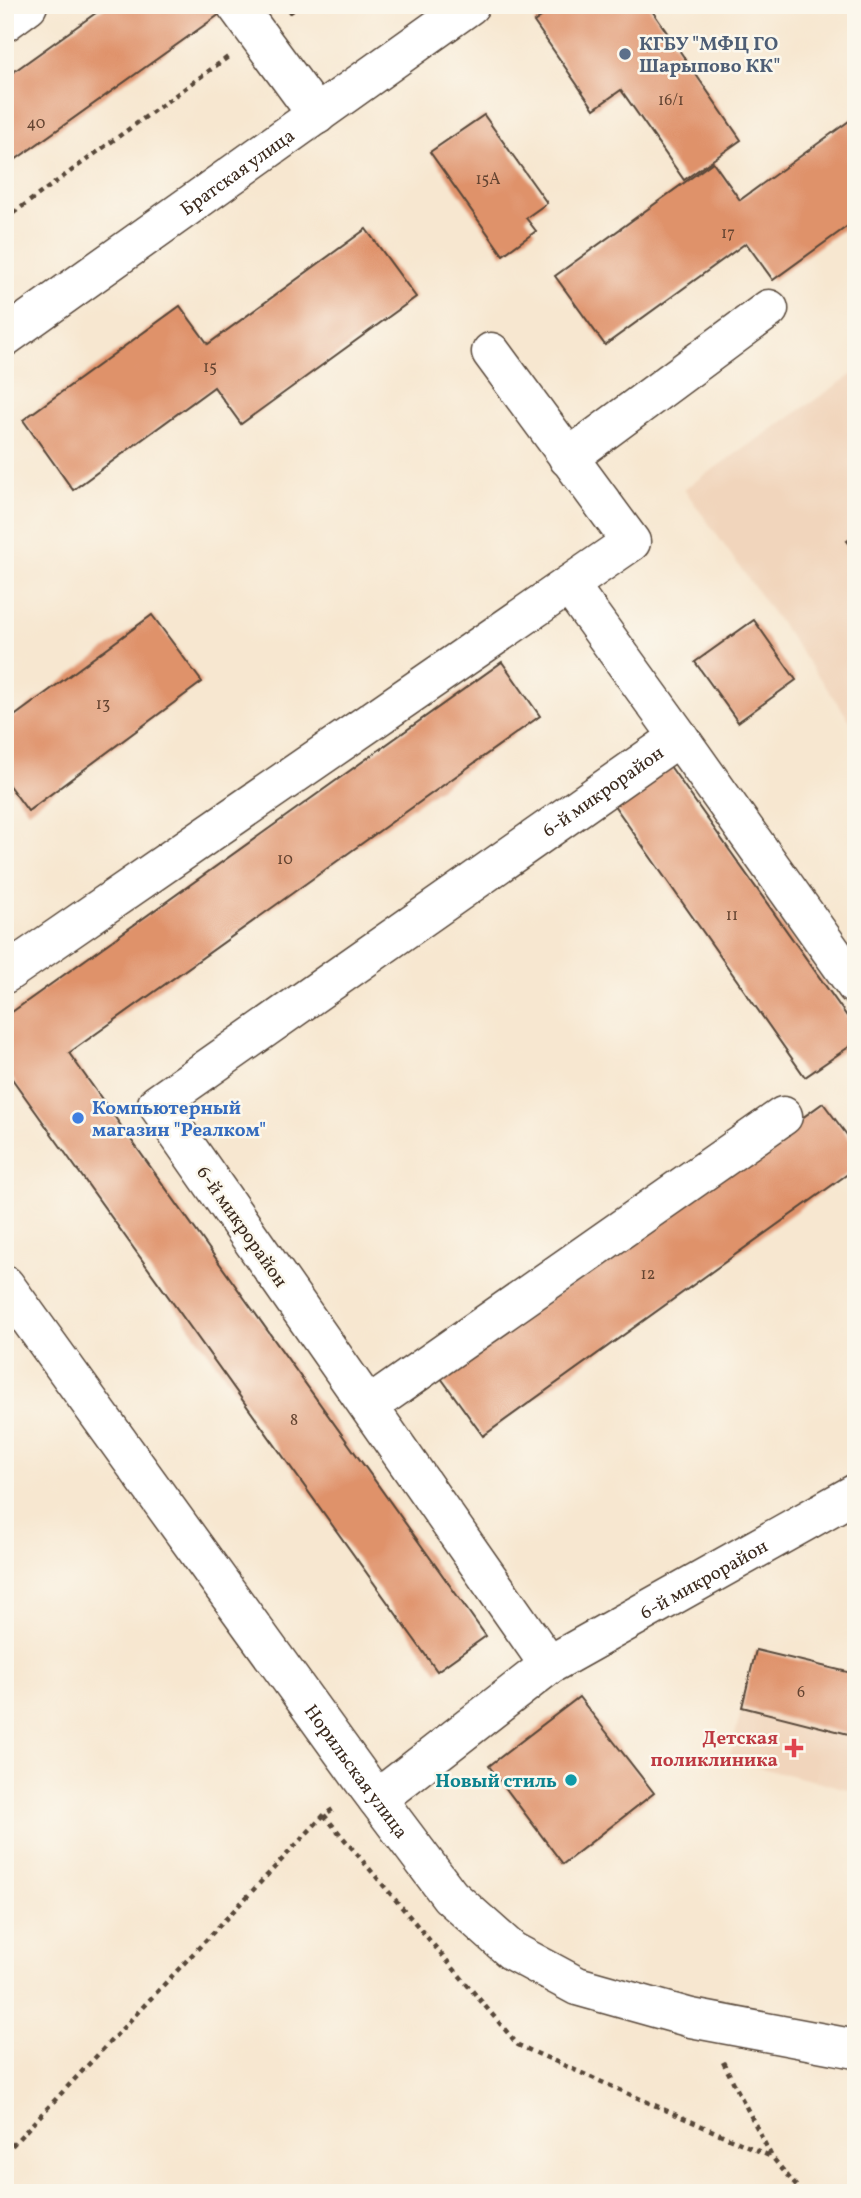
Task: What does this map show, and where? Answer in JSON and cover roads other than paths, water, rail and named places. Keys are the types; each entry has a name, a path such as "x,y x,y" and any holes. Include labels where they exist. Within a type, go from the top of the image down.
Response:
{"street":[{"path":"5,22 28,5"},
{"name":"Братская улица","path":"5,337 317,115 423,18 470,5"},
{"path":"247,20 317,115"},
{"path":"568,458 769,309"},
{"path":"5,974 631,542 491,352"},
{"path":"569,585 856,986"},
{"name":"6-й микрорайон","path":"549,1665 157,1104 679,737"},
{"path":"369,1406 783,1116"},
{"name":"Норильская улица","path":"5,1285 360,1800 450,1896 512,1951 577,1986 691,2018 856,2049"},
{"name":"6-й микрорайон","path":"360,1800 549,1665 856,1493"}],"place":[{"name":"КГБУ \"МФЦ ГО Шарыпово КК\"","path":"625,54"},
{"name":"Компьютерный магазин \"Реалком\"","path":"78,1118"},
{"name":"Детская поликлиника","path":"794,1748"},
{"name":"Новый стиль","path":"571,1780"}]}
